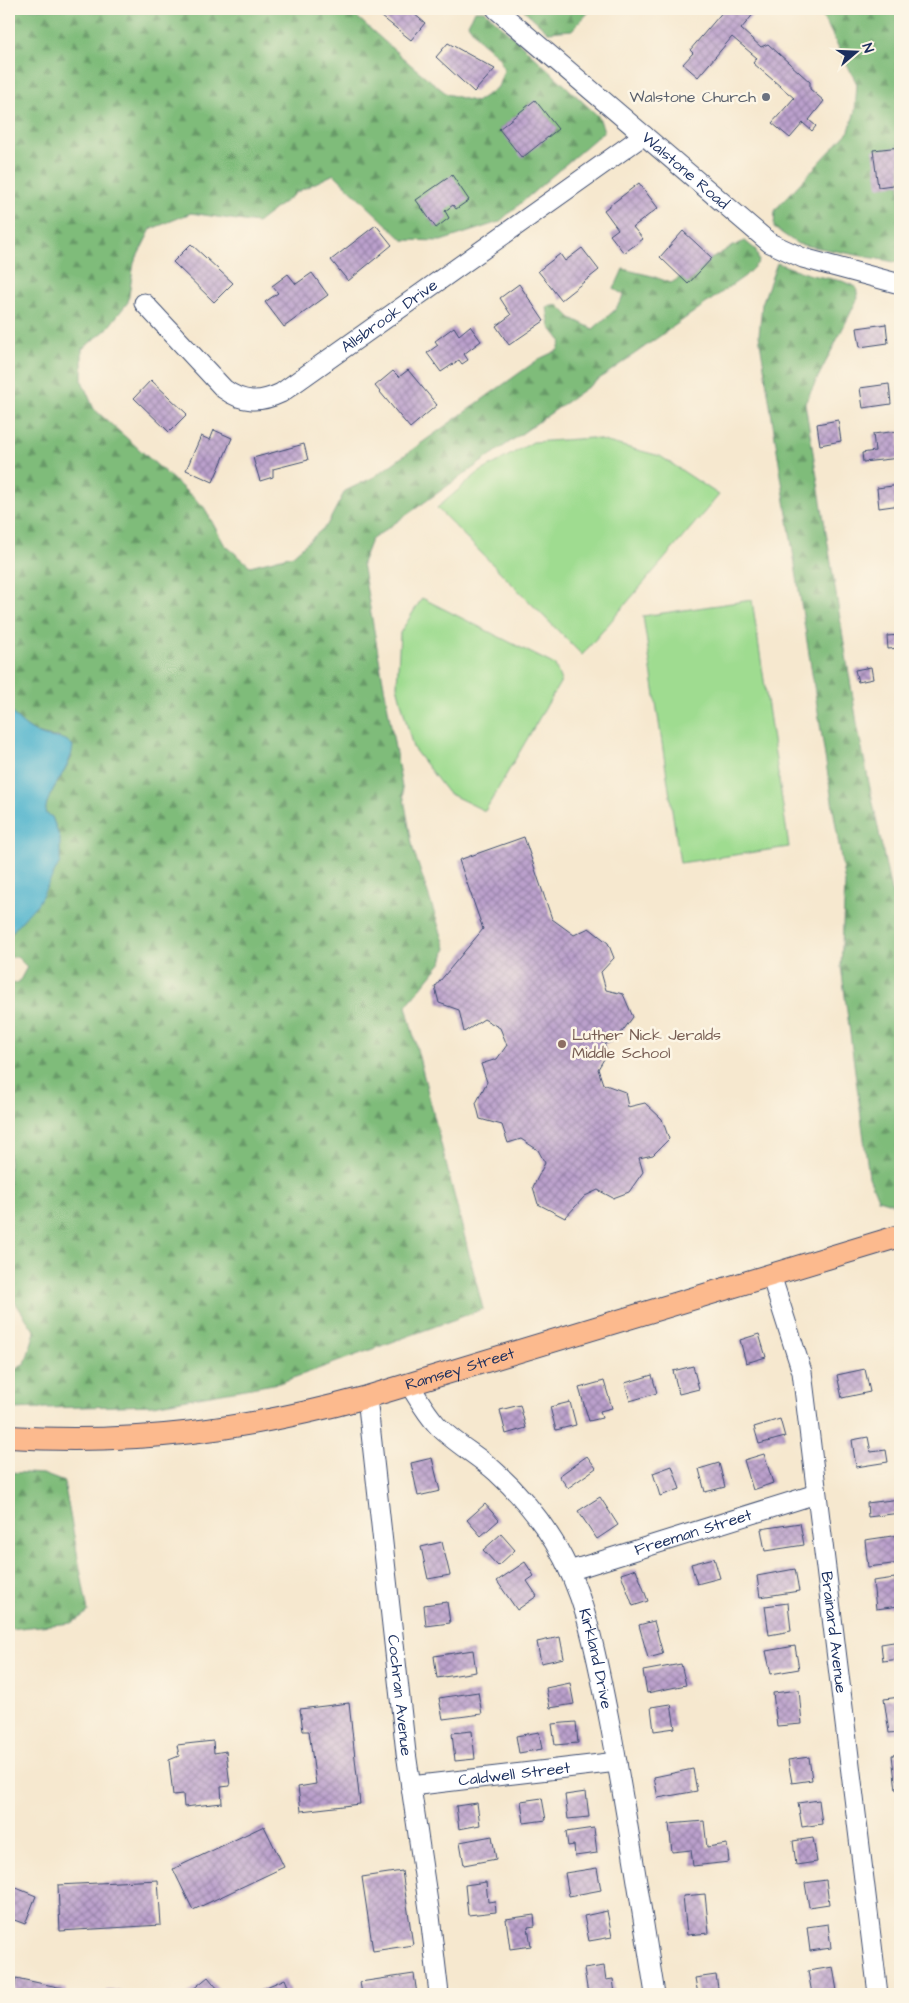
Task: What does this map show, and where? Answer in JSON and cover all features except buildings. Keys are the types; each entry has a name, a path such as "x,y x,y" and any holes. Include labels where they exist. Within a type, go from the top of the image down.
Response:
{"main road":[{"name":"Ramsey Street","path":"9,1437 89,1440 192,1433 286,1418 367,1397 900,1236"}],"street":[{"name":"Walstone Road","path":"496,9 770,243 803,258 900,284"},
{"name":"Allsbrook Drive","path":"144,304 224,389 232,395 252,401 272,397 281,393 644,135"},
{"name":"Brainard Avenue","path":"771,1275 802,1372 878,1994"},
{"name":"Kirkland Drive","path":"409,1384 427,1413 438,1426 490,1466 517,1493 537,1517 554,1543 582,1601 617,1762 655,1994"},
{"name":"Cochran Avenue","path":"367,1397 377,1499 411,1786 439,1994"},
{"name":"Freeman Street","path":"569,1571 816,1494"},
{"name":"Caldwell Street","path":"411,1786 617,1762"}],"green space":[{"path":"9,9 348,9 447,94 476,102 498,87 504,70 499,57 480,41 468,24 475,11 485,11 599,117 604,131 499,222 441,241 403,240 334,174 297,192 257,223 191,213 151,229 134,263 128,302 106,330 82,349 82,381 94,409 204,507 224,544 250,566 293,555 327,525 345,491 374,477 539,359 558,350 561,341 550,327 547,307 558,305 571,318 593,329 615,310 624,295 614,289 623,269 671,283 731,247 745,241 756,250 759,262 745,276 371,540 362,563 413,849 446,948 442,962 406,1006 483,1309 279,1383 153,1405 9,1409 9,1373 25,1364 35,1332 9,1293 9,985 19,982 27,967 17,957 9,957 9,935 13,932 60,839 52,817 45,813 46,802 72,757 59,737 44,735 30,729 18,720 9,707"},
{"path":"523,9 588,9 589,12 572,30 548,32"},
{"path":"816,9 900,9 900,263 798,244 774,228 775,210 849,131 855,111 857,84 825,20"},
{"path":"777,263 811,275 842,281 856,287 858,298 805,403 858,729 891,891 900,909 900,1204 898,1205 878,1199 869,1177 841,966 845,884 759,335 762,304"},
{"path":"592,438 660,456 719,495 582,655 437,508 478,473 533,442"},
{"path":"422,598 555,665 561,681 485,811 448,793 413,748 397,686 400,633"},
{"path":"752,600 789,847 680,863 643,616"},
{"path":"9,1472 43,1474 64,1482 88,1612 72,1623 9,1629"}],"water":[{"path":"9,707 20,722 31,730 65,740 73,746 68,764 50,796 45,813 52,817 60,839 60,862 38,903 9,935"}],"place":[{"name":"Walstone Church","path":"766,97"},
{"name":"Luther Nick Jeralds Middle School","path":"562,1044"}]}
